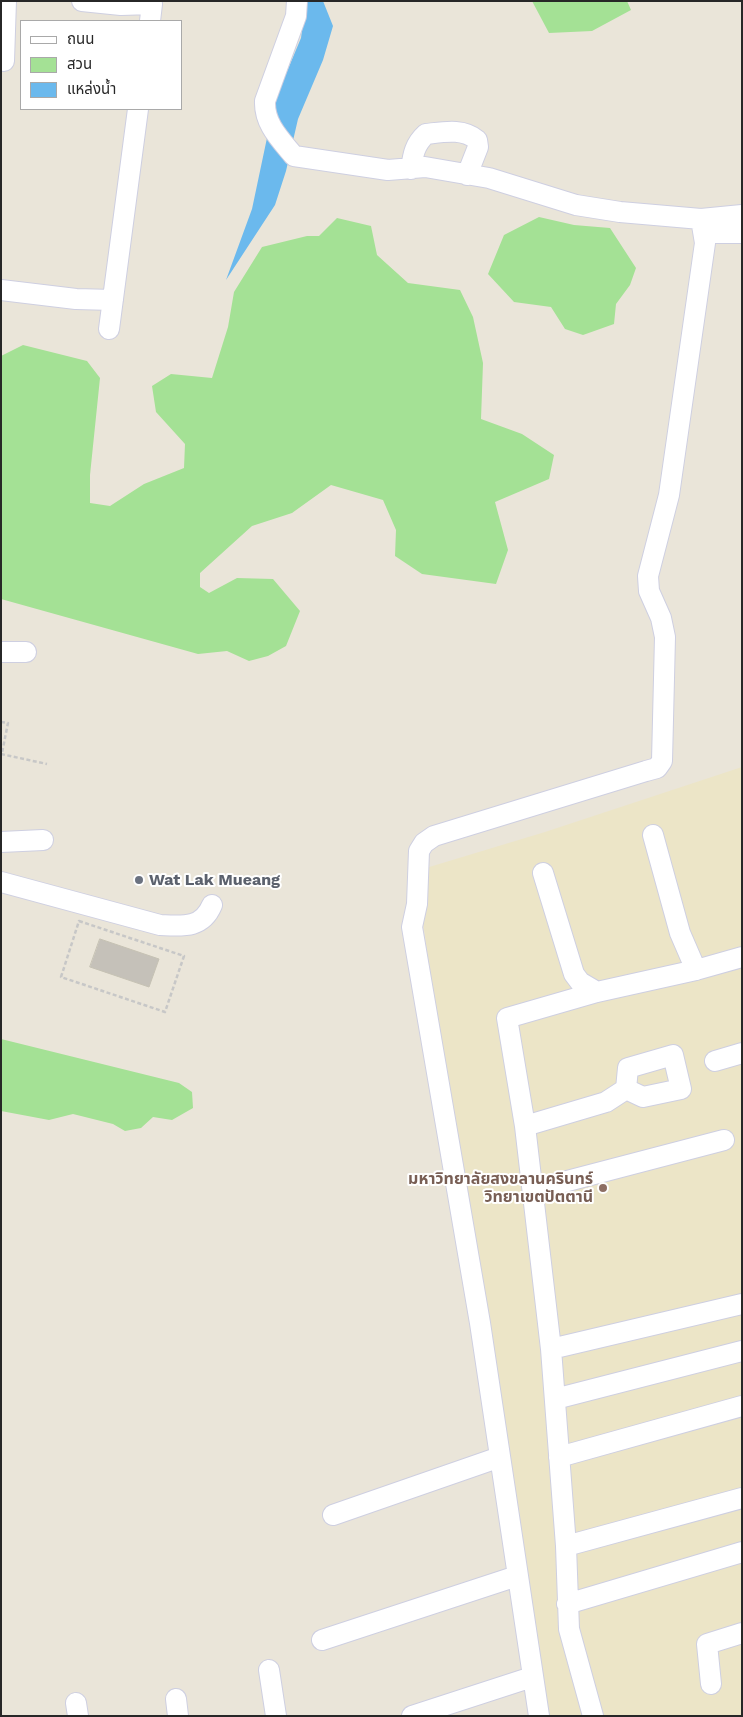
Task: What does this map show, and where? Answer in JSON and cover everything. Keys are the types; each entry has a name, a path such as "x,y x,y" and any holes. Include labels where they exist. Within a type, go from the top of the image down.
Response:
{"street":[{"path":"4,61 6,1"},
{"path":"82,1 152,9"},
{"path":"297,1 296,16 264,101 267,122 294,156 388,170 425,167 489,178 576,205 742,233"},
{"path":"109,329 138,110"},
{"path":"411,169 413,152 418,141 426,134 454,132 470,134 478,140 478,147 467,175"},
{"path":"703,226 742,215"},
{"path":"540,1716 532,1677 480,1323 412,928 417,904 419,851 424,843 434,836 657,768 662,760 664,637 661,618 649,590 648,576 669,495 706,243 703,226"},
{"path":"1,290 76,299 113,300"},
{"path":"1,652 26,652"},
{"path":"653,835 680,933 696,970"},
{"path":"1,842 42,840"},
{"path":"543,873 574,974 580,982 597,992"},
{"path":"1,882 160,925 183,926 200,922 208,916 212,905"},
{"path":"593,1716 569,1629 566,1546 551,1349 525,1126 507,1018 597,992 696,970 742,957"},
{"path":"715,1061 742,1053"},
{"path":"525,1126 606,1102 626,1089"},
{"path":"533,1190 724,1140"},
{"path":"551,1349 742,1304"},
{"path":"555,1399 742,1351"},
{"path":"559,1457 742,1406"},
{"path":"334,1515 500,1457"},
{"path":"566,1546 742,1498"},
{"path":"567,1604 742,1552"},
{"path":"322,1640 517,1576"},
{"path":"711,1684 707,1644 742,1633"},
{"path":"269,1670 276,1716"},
{"path":"412,1716 532,1677"}],"path":[{"path":"1,722 8,723 1,754 47,764"},
{"path":"79,920 184,956 165,1012 61,977 79,920"}],"shaded area":[{"name":"มหาวิทยาลัยสงขลานครินทร์ วิทยาเขตปัตตานี","path":"742,767 742,1716 548,1716 436,1015 423,922 426,868 545,832"}],"green space":[{"path":"532,1 627,1 631,10 592,31 549,33"},
{"path":"539,217 574,225 610,228 636,268 630,285 616,304 614,324 583,335 565,329 551,307 514,302 488,274 504,235"},
{"path":"337,218 371,226 377,255 408,283 460,290 473,317 483,363 481,419 522,434 554,455 549,479 495,502 508,550 496,584 422,574 395,556 396,530 383,500 331,485 292,513 252,526 200,573 200,587 209,593 237,578 273,579 300,611 286,646 268,656 249,661 227,651 198,654 1,599 1,356 23,345 87,361 100,378 90,475 90,503 110,506 144,484 184,468 185,444 156,412 152,386 171,374 212,378 228,327 234,292 262,247 307,236 319,236"},
{"path":"1,1039 179,1083 192,1092 193,1108 172,1120 153,1117 141,1128 125,1131 113,1124 73,1114 49,1120 1,1111"}],"water":[{"path":"306,1 323,1 333,26 323,60 298,119 286,171 275,205 226,280 252,209 275,100 301,38"}],"building":[{"path":"100,939 159,959 149,987 90,967"}],"place":[{"name":"Wat Lak Mueang","path":"139,880"},
{"name":"มหาวิทยาลัยสงขลานครินทร์ วิทยาเขตปัตตานี","path":"603,1188"}]}
